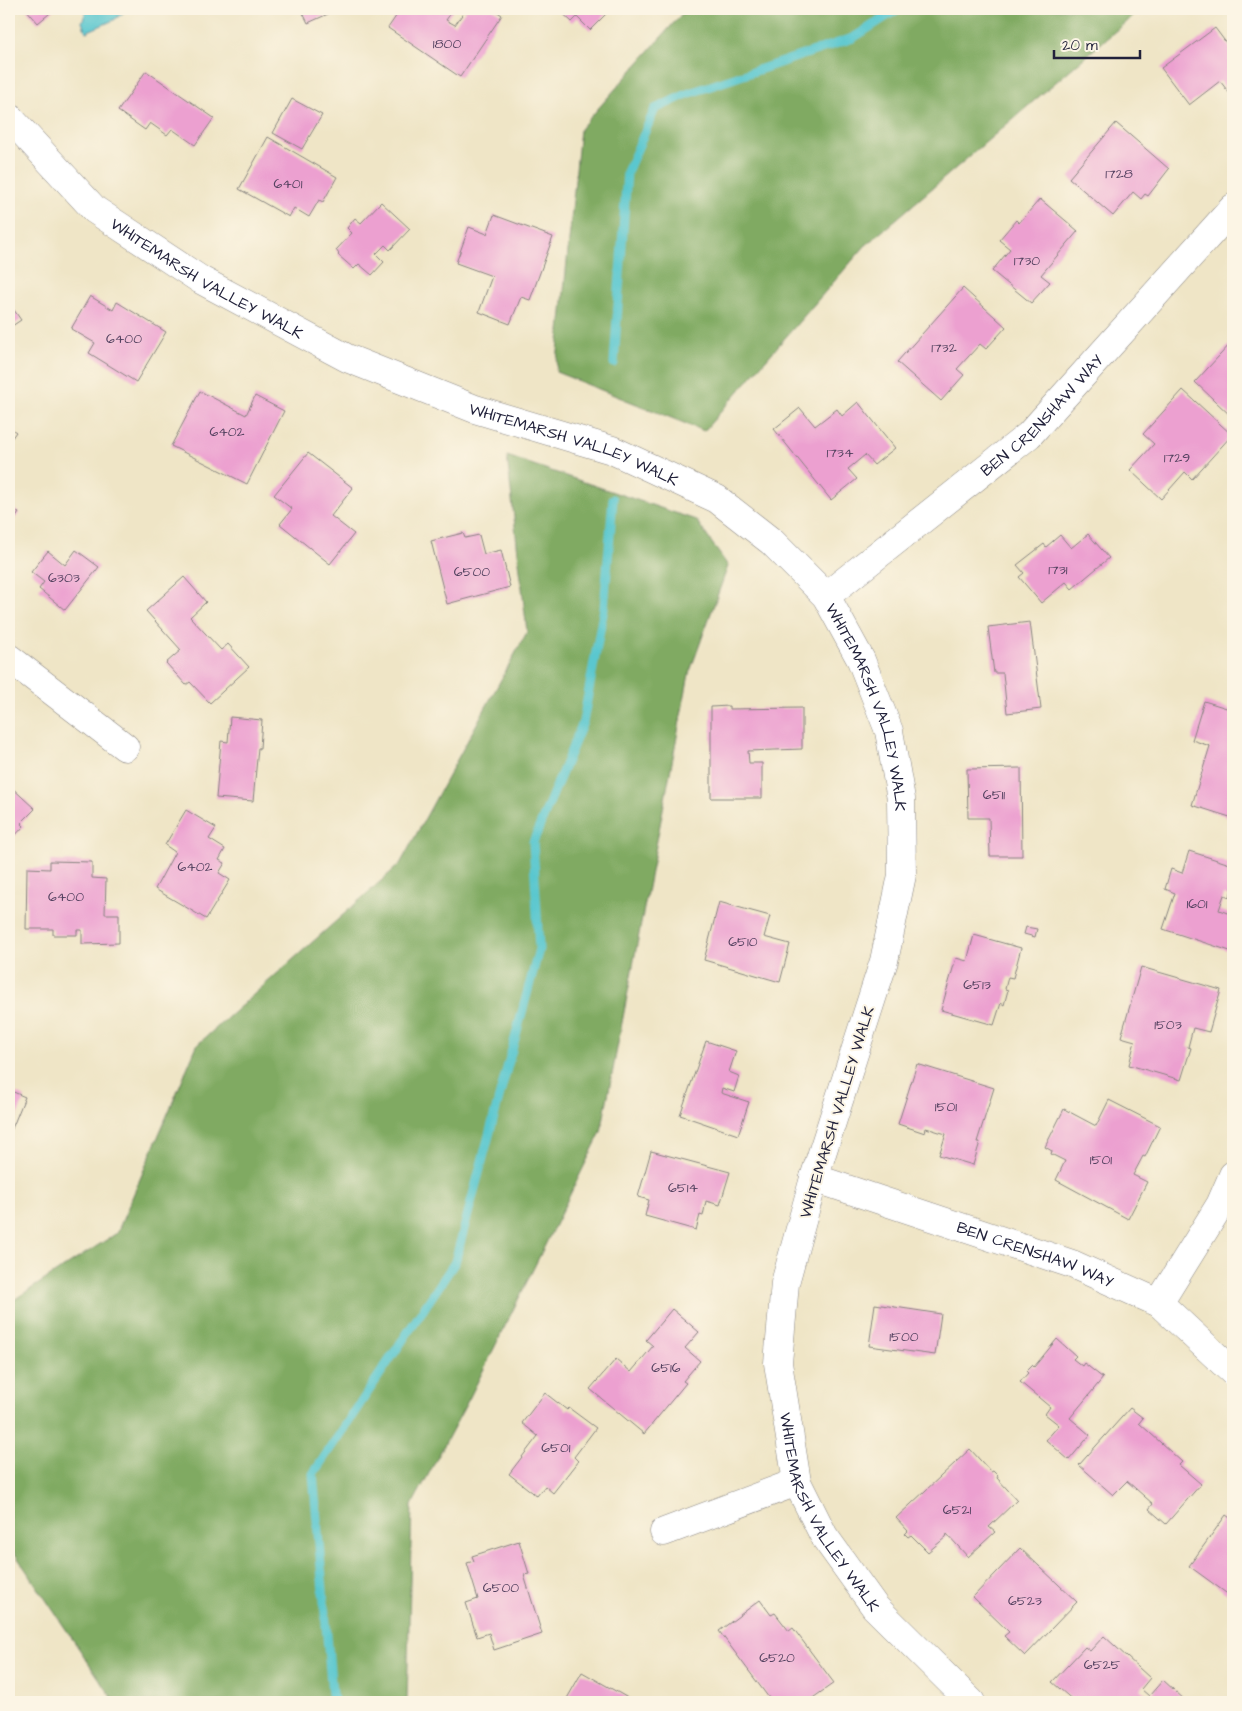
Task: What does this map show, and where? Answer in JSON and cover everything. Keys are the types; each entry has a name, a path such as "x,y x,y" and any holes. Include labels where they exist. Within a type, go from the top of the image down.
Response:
{"street":[{"name":"WHITEMARSH VALLEY WALK","path":"9,117 96,210 201,280 346,358 475,409 612,450 717,498 772,542 826,596 861,660 890,731 902,799 902,875 884,960 814,1178 785,1283 778,1364 797,1482 824,1536 875,1607 971,1702"},
{"name":"BEN CRENSHAW WAY","path":"826,596 1029,435 1233,208"},
{"path":"9,658 125,746"},
{"path":"1159,1303 1220,1206 1233,1175"},
{"name":"BEN CRENSHAW WAY","path":"814,1178 1072,1264 1159,1303 1233,1372"},
{"path":"664,1532 797,1482"}],"green space":[{"path":"686,9 1141,9 865,246 704,431 556,372 580,129"},
{"path":"507,456 696,520 728,566 689,674 601,1132 470,1397 412,1505 407,1702 115,1702 9,1545 9,1303 117,1233 197,1045 400,864 527,632"}],"water":[{"path":"87,9 128,9 114,20 86,32 82,22"}],"building":[{"path":"26,9 55,9 38,23"},
{"path":"301,9 339,9 308,23"},
{"path":"401,9 454,9 446,20 455,25 466,9 493,9 502,15 460,77 388,28"},
{"path":"558,9 611,9 590,30 577,17 572,22"},
{"path":"1215,28 1233,52 1233,91 1230,94 1220,81 1189,105 1161,68"},
{"path":"146,71 214,118 195,145 172,129 167,135 150,123 145,130 118,111"},
{"path":"292,99 322,115 302,149 273,133"},
{"path":"1116,123 1169,169 1148,196 1145,194 1141,199 1133,192 1113,216 1069,178"},
{"path":"268,137 337,177 323,202 319,200 309,217 294,208 289,217 239,189"},
{"path":"1040,199 1078,231 1041,275 1050,282 1031,303 992,271 1010,249 999,240 1016,220 1019,223"},
{"path":"381,202 410,229 390,250 385,245 376,254 384,262 372,275 359,264 354,269 338,255 336,250 352,233 347,228 355,218 361,223"},
{"path":"494,215 553,237 530,300 521,297 510,324 479,312 492,276 456,263 469,227 487,234"},
{"path":"963,288 1006,327 986,349 980,344 957,369 964,375 941,401 897,362"},
{"path":"90,296 113,310 117,302 166,332 136,382 89,353 95,343 71,329"},
{"path":"9,303 21,320 9,328"},
{"path":"1233,343 1233,418 1195,382"},
{"path":"1183,390 1232,435 1192,479 1185,472 1161,499 1130,470 1154,444 1143,434"},
{"path":"200,391 246,415 255,396 284,411 247,484 171,446"},
{"path":"858,402 895,448 874,465 865,455 848,469 857,479 831,500 774,429 800,408 815,426 837,409 842,416"},
{"path":"9,427 16,432 9,442"},
{"path":"308,453 353,488 331,516 354,534 330,564 280,524 292,509 274,495"},
{"path":"9,506 19,513 9,527"},
{"path":"463,533 465,538 479,535 484,554 501,550 510,587 447,604 431,541"},
{"path":"1088,534 1109,558 1072,589 1066,582 1041,603 1019,577 1024,573 1017,565 1044,544 1046,547 1060,535 1071,548"},
{"path":"76,550 99,567 65,610 39,589 44,582 31,572 48,551 65,565"},
{"path":"184,577 206,602 190,617 221,650 228,644 249,667 210,703 190,682 186,685 166,663 181,650 146,611"},
{"path":"1030,622 1041,709 1007,713 1003,673 994,673 988,627"},
{"path":"1204,701 1233,710 1233,818 1192,805 1210,746 1192,740"},
{"path":"729,706 729,709 802,708 802,749 748,751 749,763 762,763 762,798 711,798 711,707"},
{"path":"230,717 262,720 253,801 216,798 221,741 228,742"},
{"path":"1021,768 1022,856 990,856 989,818 968,818 967,769"},
{"path":"9,785 35,809 21,823 24,826 11,840 9,838"},
{"path":"186,810 216,828 209,839 225,849 219,860 225,863 219,873 230,880 206,919 155,889 175,852 165,845"},
{"path":"1189,851 1233,865 1233,885 1230,897 1224,895 1219,910 1233,915 1233,952 1163,929 1175,893 1165,889 1171,869 1182,873"},
{"path":"50,861 92,862 92,878 106,879 105,914 119,914 119,943 82,944 82,930 77,930 77,935 53,935 53,929 26,929 27,868 50,869"},
{"path":"719,902 770,916 764,937 790,944 780,982 704,960"},
{"path":"1026,927 1037,929 1035,937 1024,934"},
{"path":"974,935 1021,948 1013,978 1008,977 1005,989 1008,990 1004,1005 1001,1003 994,1025 941,1010 956,958 967,961"},
{"path":"1141,967 1221,990 1209,1032 1193,1028 1188,1047 1191,1048 1181,1080 1129,1065 1135,1041 1121,1037"},
{"path":"706,1041 736,1051 729,1072 739,1076 734,1092 722,1088 721,1093 749,1102 738,1135 680,1115"},
{"path":"917,1064 994,1088 977,1142 980,1142 973,1165 939,1155 946,1134 926,1128 925,1133 898,1124"},
{"path":"9,1090 25,1097 9,1136"},
{"path":"1109,1100 1160,1126 1145,1157 1143,1156 1133,1175 1147,1182 1128,1219 1056,1180 1065,1161 1051,1154 1052,1151 1045,1147 1064,1109 1096,1126"},
{"path":"651,1151 730,1172 720,1205 706,1201 703,1216 700,1215 696,1230 645,1216 649,1200 638,1197"},
{"path":"875,1304 941,1314 935,1355 869,1346"},
{"path":"672,1309 699,1332 685,1348 700,1361 683,1381 686,1383 644,1434 590,1389 616,1359 631,1372 653,1346 646,1340"},
{"path":"1057,1339 1076,1356 1073,1359 1082,1366 1084,1363 1103,1378 1070,1418 1090,1435 1069,1460 1046,1440 1059,1425 1045,1414 1050,1407 1020,1382 1028,1373 1026,1371 1032,1365 1034,1367"},
{"path":"545,1393 567,1410 569,1408 596,1428 574,1457 578,1461 553,1493 545,1486 537,1496 509,1474 538,1436 522,1423"},
{"path":"1130,1408 1143,1418 1139,1423 1182,1462 1179,1465 1201,1484 1166,1524 1149,1509 1153,1504 1127,1481 1113,1495 1079,1465"},
{"path":"970,1449 991,1472 993,1471 998,1476 997,1478 1017,1500 989,1527 995,1532 968,1557 947,1534 928,1552 911,1535 908,1537 905,1534 908,1531 896,1518"},
{"path":"1226,1515 1233,1520 1233,1598 1189,1566"},
{"path":"519,1541 529,1574 524,1575 542,1634 494,1650 489,1633 477,1637 466,1603 478,1599 467,1563 474,1561 472,1556"},
{"path":"1020,1548 1077,1602 1025,1656 1004,1636 1009,1632 973,1597"},
{"path":"760,1600 771,1615 775,1613 789,1631 793,1628 834,1683 807,1702 772,1702 719,1631"},
{"path":"1104,1636 1150,1678 1141,1689 1149,1696 1163,1680 1186,1701 1075,1702 1052,1682 1085,1647 1090,1651"},
{"path":"582,1672 635,1702 565,1702"}],"waterway":[{"path":"614,363 627,172 655,109 687,94 853,38 898,9"},
{"path":"335,1702 332,1694 313,1474 455,1262 539,949 533,842 583,722 604,608 613,499"}]}
